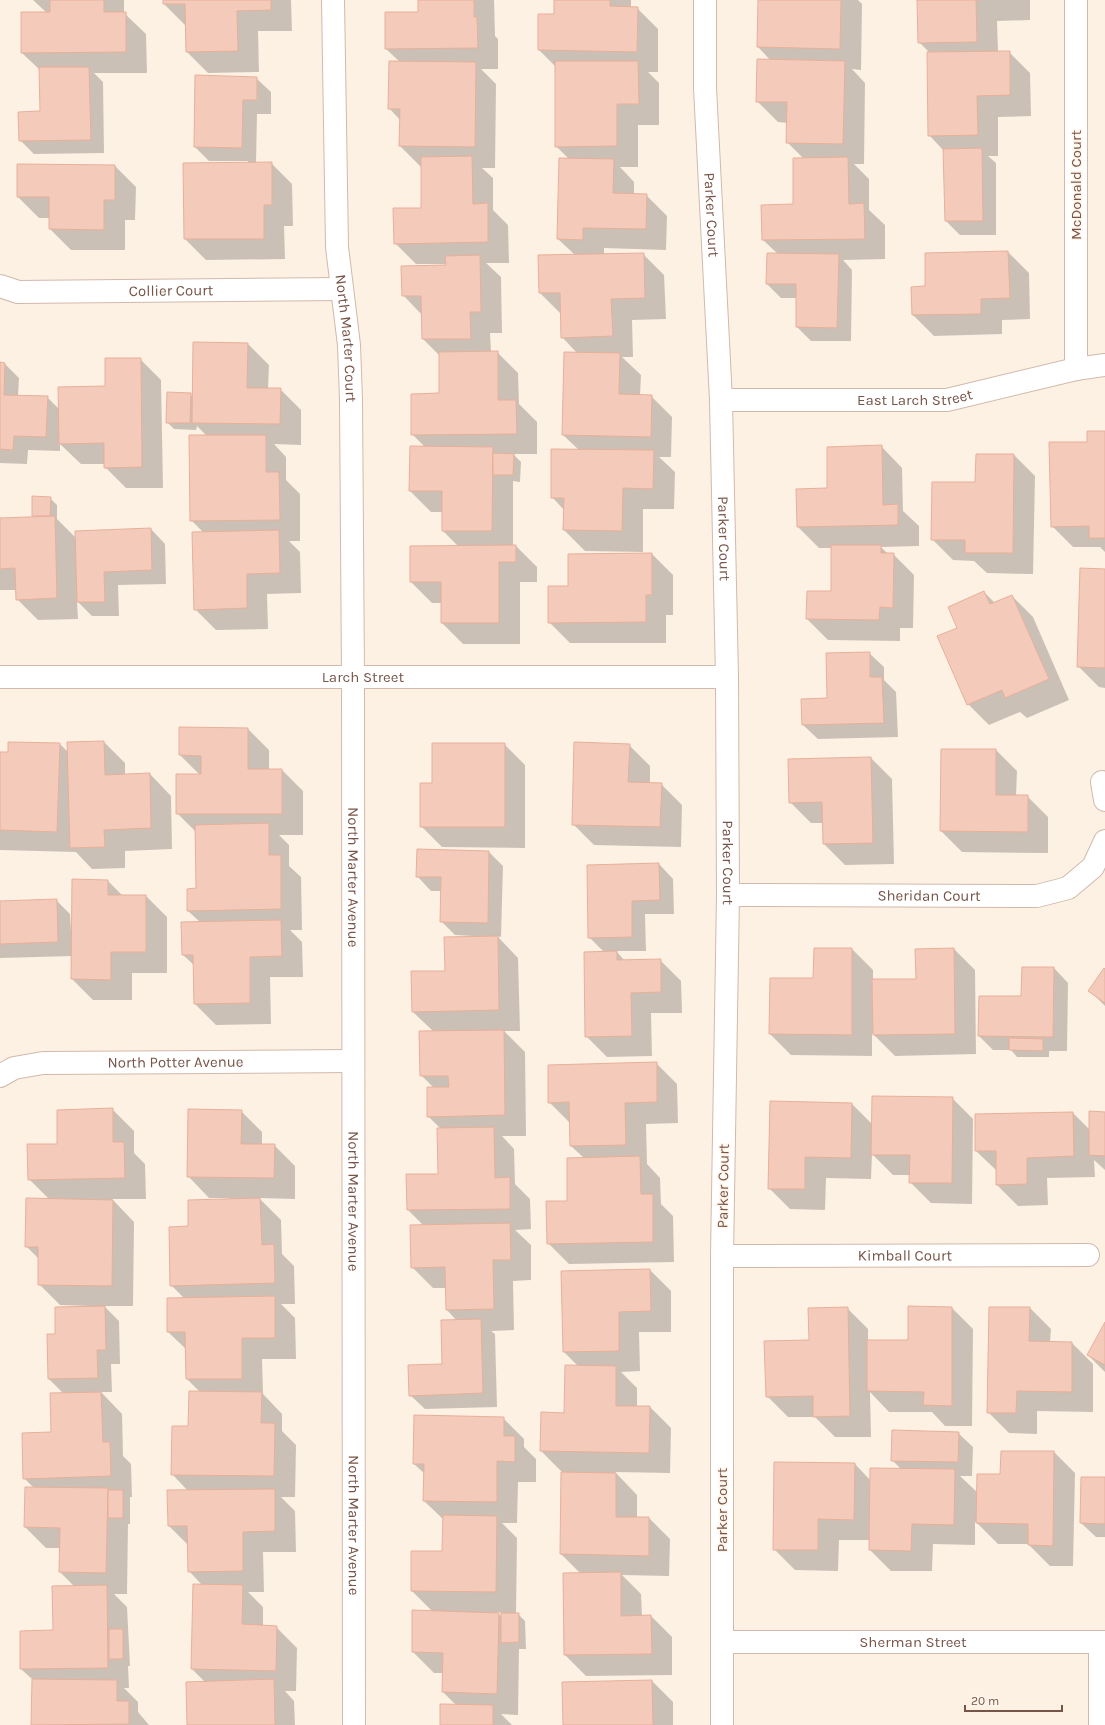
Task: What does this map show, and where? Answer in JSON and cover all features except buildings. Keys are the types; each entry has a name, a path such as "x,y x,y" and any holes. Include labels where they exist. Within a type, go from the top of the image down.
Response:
{"street":[{"name":"North Marter Court","path":"333,0 337,247 348,345 351,400 354,677"},
{"name":"Parker Court","path":"705,0 705,88 720,400 727,677 728,895 722,1256 722,1725"},
{"name":"McDonald Court","path":"1076,0 1076,369"},
{"name":"Collier Court","path":"0,286 18,292 342,289"},
{"name":"East Larch Street","path":"720,400 947,400 1076,369 1105,365"},
{"name":"Larch Street","path":"0,677 727,677"},
{"name":"North Marter Avenue","path":"354,677 354,1725"},
{"name":"Sheridan Court","path":"728,895 1037,896 1068,888 1093,867 1105,841"},
{"name":"North Potter Avenue","path":"0,1076 14,1068 43,1063 354,1061"},
{"name":"Kimball Court","path":"722,1256 1088,1255"},
{"name":"Sherman Street","path":"722,1642 1102,1642"},
{"path":"1100,1725 1102,1642"}]}
